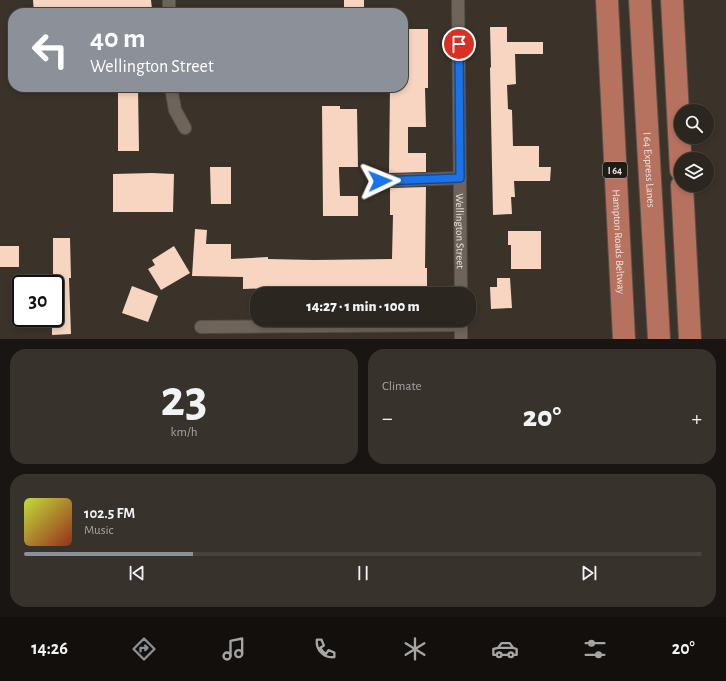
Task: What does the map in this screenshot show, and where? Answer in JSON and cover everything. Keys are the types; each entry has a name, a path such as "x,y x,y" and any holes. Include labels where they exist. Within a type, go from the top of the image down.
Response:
{"highway":[{"name":"Hampton Roads Beltway","path":"606,0 624,339"},
{"name":"I 64 Express Lanes","path":"640,0 659,339"},
{"path":"672,0 680,152"},
{"path":"682,192 690,339"}],"street":[{"name":"Wellington Street","path":"458,0 461,287"},
{"path":"172,92 175,110 185,128"},
{"path":"380,181 460,178"},
{"path":"201,327 250,326"},
{"path":"461,327 461,339"}],"building":[{"path":"33,0 151,0 152,8 34,8"},
{"path":"344,0 364,0 364,8 344,8"},
{"path":"490,27 507,27 507,42 543,42 543,54 515,54 516,84 507,85 508,109 512,110 513,146 539,146 539,167 551,167 550,181 514,181 515,197 511,197 512,214 493,215"},
{"path":"408,29 428,29 428,88 425,88 426,127 408,127 408,153 426,153 426,172 389,173 390,92 408,92"},
{"path":"118,92 138,92 139,151 118,151"},
{"path":"322,106 340,106 340,109 357,109 358,167 339,167 339,171 340,196 358,196 358,216 323,216"},
{"path":"210,167 231,167 231,204 211,204"},
{"path":"113,174 174,174 173,212 113,212"},
{"path":"426,187 425,268 427,268 427,287 250,287 250,289 243,289 243,277 192,276 195,229 207,230 206,244 231,244 231,259 268,257 268,259 314,260 392,259 393,215 390,215 390,188"},
{"path":"508,231 541,231 541,269 511,269 511,245 508,245"},
{"path":"53,238 70,238 71,278 69,278 71,334 52,335 52,327 64,327 64,275 53,275"},
{"path":"0,246 19,246 19,267 0,267"},
{"path":"174,246 190,273 161,290 148,269 155,265 152,260"},
{"path":"497,278 510,278 512,308 491,309 490,287 497,287"},
{"path":"132,286 158,296 148,322 122,313"}],"route":[{"path":"380,181 460,178 459,44"}]}
